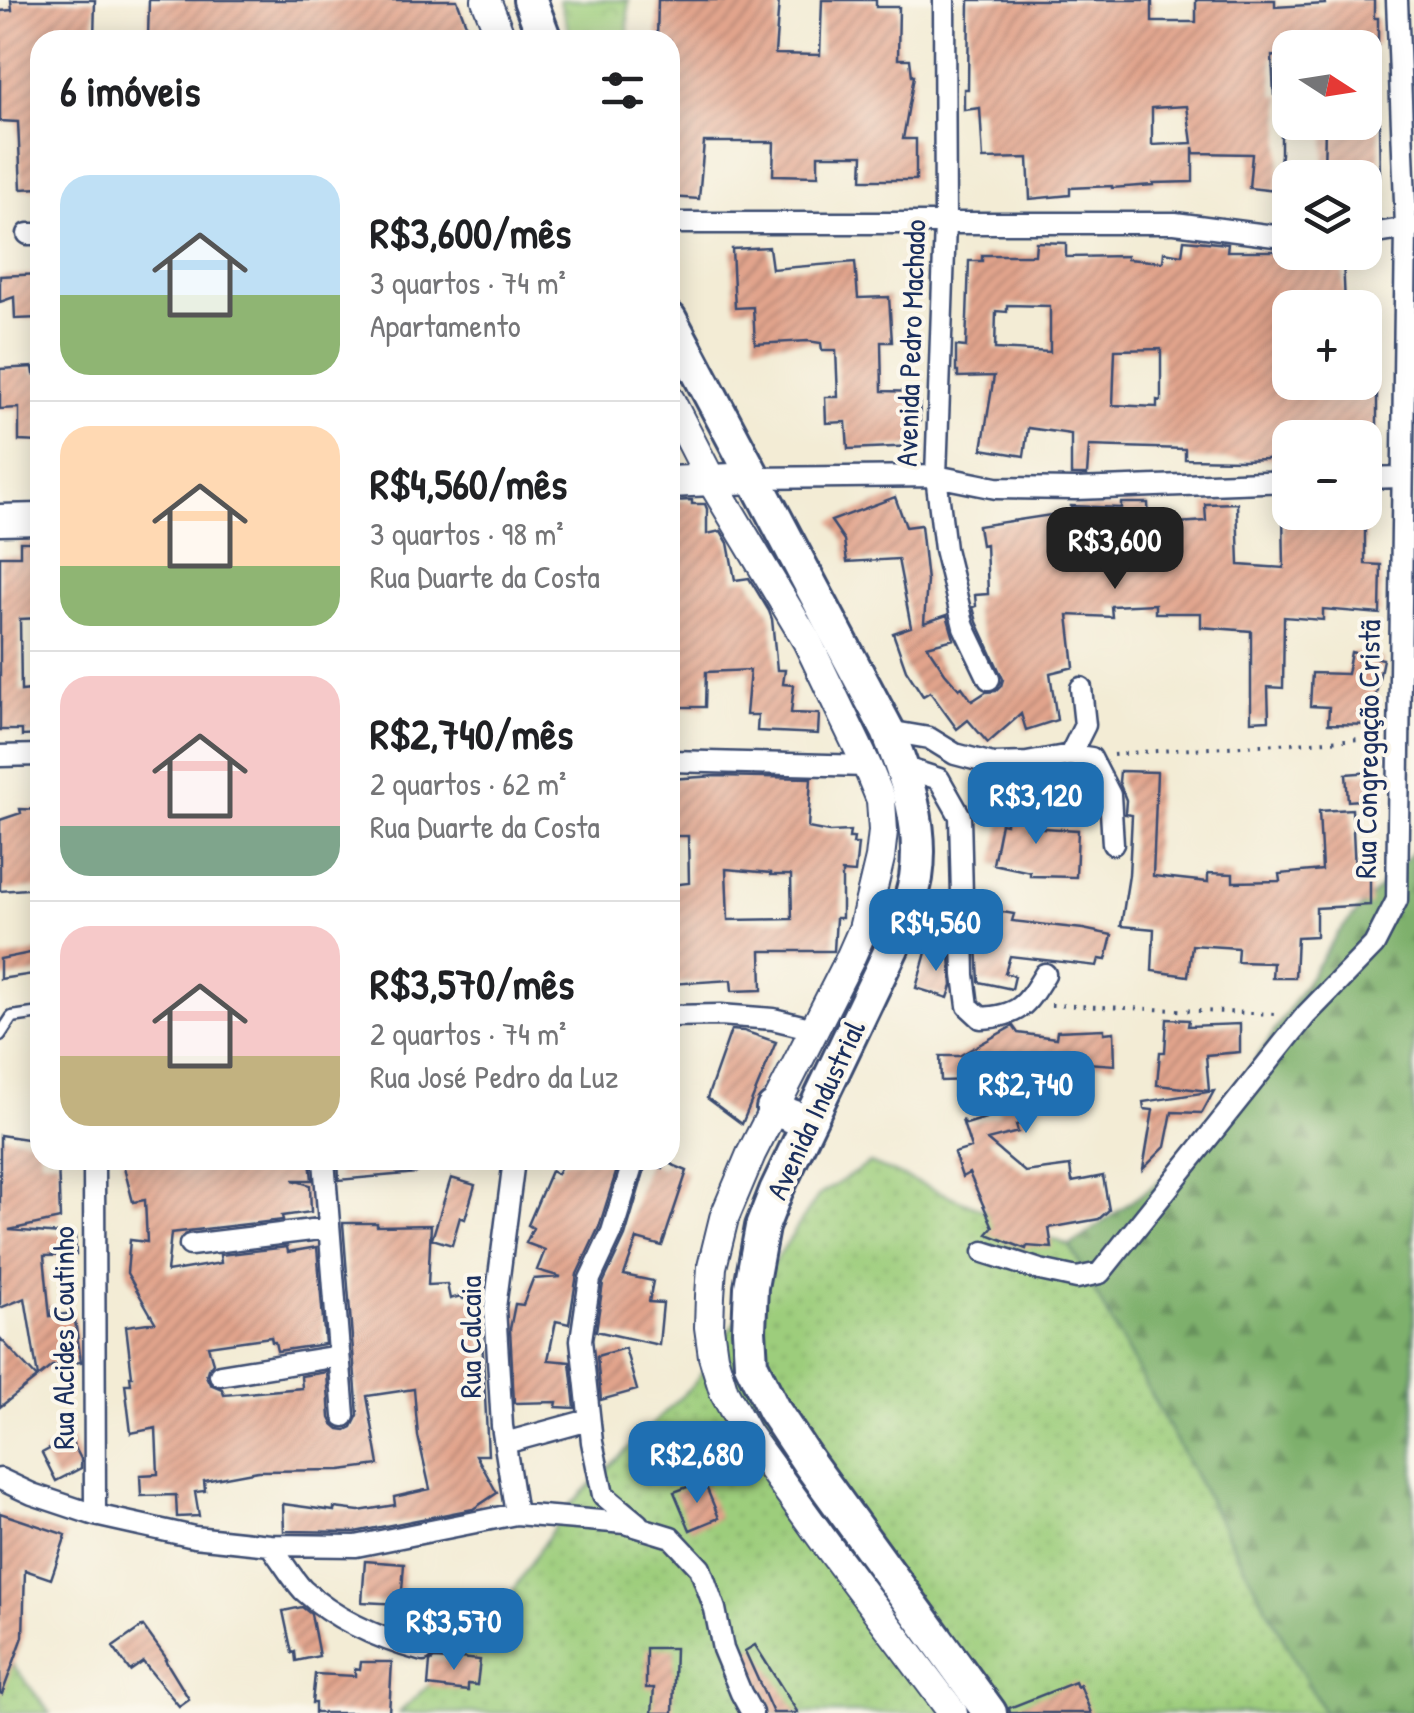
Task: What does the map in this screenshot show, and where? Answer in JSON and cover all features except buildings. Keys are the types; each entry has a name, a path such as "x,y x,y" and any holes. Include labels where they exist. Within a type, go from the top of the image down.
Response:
{"main road":[{"path":"530,0 541,30"},
{"name":"Avenida Industrial","path":"680,337 888,731 910,789 918,836 916,880 903,925 776,1191 759,1241 751,1287 752,1364 773,1409 809,1464 990,1713"},
{"path":"680,482 753,478"},
{"path":"0,520 30,519"},
{"path":"773,1109 808,1122"}],"street":[{"path":"486,0 498,30"},
{"name":"Avenida Pedro Machado","path":"944,0 945,224 936,476 944,548 964,627 988,679"},
{"name":"Rua Congregação Cristã","path":"984,1252 1078,1278 1100,1273 1306,1015 1374,945 1397,900 1401,477 1410,227 1398,0"},
{"path":"680,224 1175,223 1272,236"},
{"path":"1382,232 1410,227"},
{"name":"Avenida Industrial","path":"680,420 712,482 806,641 867,766 880,800 883,831 863,929 773,1109 724,1218 712,1267 709,1327 714,1356 724,1392 747,1434 952,1713"},
{"path":"753,478 936,476 996,488 1076,489 1272,482"},
{"path":"1382,478 1401,477"},
{"path":"1070,755 1086,725 1081,688"},
{"path":"888,731 929,738 955,754 993,764 1070,755 1091,758 1110,795 1113,844"},
{"path":"0,756 30,756"},
{"path":"680,761 867,766"},
{"path":"902,768 938,779 960,816 968,1006 982,1018 1004,1016 1025,1004 1045,974"},
{"path":"680,1022 720,1015 773,1019 814,1029"},
{"name":"Rua Alcides Coutinho","path":"94,1170 95,1515"},
{"path":"325,1170 344,1416"},
{"name":"Rua Calcaia","path":"513,1170 495,1308 505,1444 516,1514"},
{"path":"631,1170 612,1232 590,1279 582,1340 589,1420 603,1495 643,1529"},
{"path":"190,1245 328,1228"},
{"path":"220,1375 339,1356"},
{"path":"505,1444 589,1420"},
{"path":"0,1480 95,1515 194,1537 270,1545 356,1546 516,1514 625,1523 671,1537 700,1568 715,1609 723,1649 752,1713"},
{"path":"270,1545 302,1589 346,1621 423,1651"}],"lane":[{"path":"0,1035 6,1017"}],"path":[{"path":"1091,758 1398,737"},
{"path":"1025,1004 1306,1015"}],"green space":[{"path":"559,0 628,0 628,30 569,30"},
{"path":"1414,850 1414,1713 1324,1713 1070,1246 1194,1156 1338,933"},
{"path":"870,1163 1070,1246 1324,1713 399,1713 489,1627 566,1509 694,1384 818,1196"},
{"path":"0,1648 50,1713 0,1713"}]}
